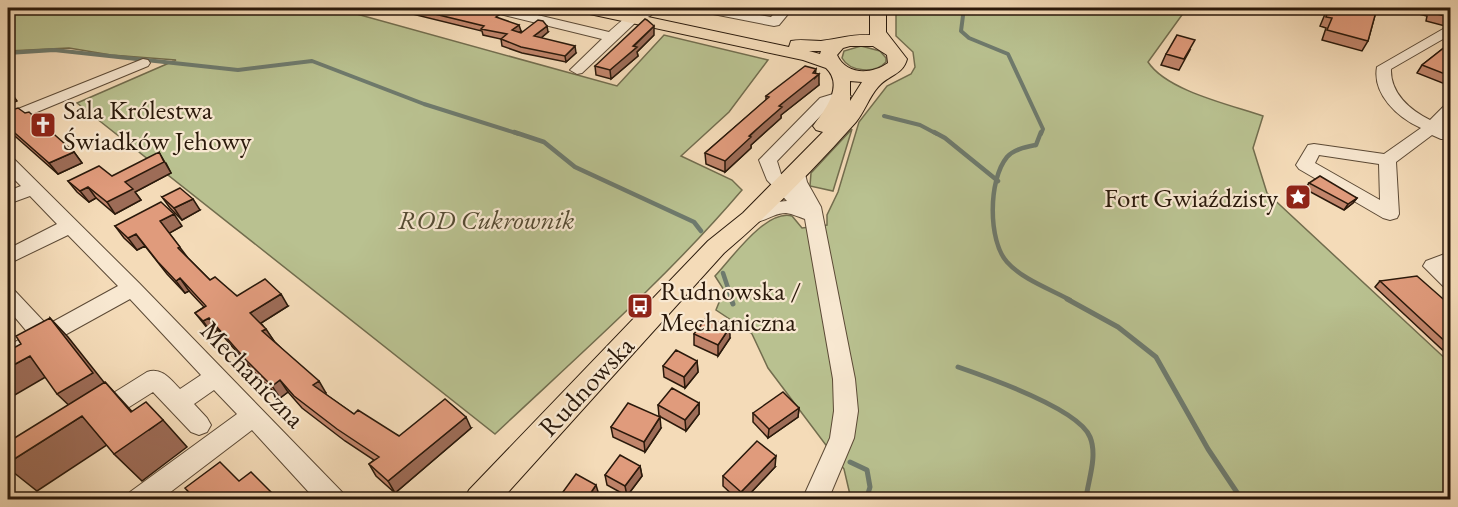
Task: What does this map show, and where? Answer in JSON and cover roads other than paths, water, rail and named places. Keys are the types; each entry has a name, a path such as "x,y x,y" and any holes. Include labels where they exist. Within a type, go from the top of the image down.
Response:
{"main road":[{"path":"585,8 637,12 773,42 813,46 866,40 884,45"},
{"path":"835,67 829,52 860,27 863,8"},
{"path":"878,8 877,32 884,45"},
{"path":"637,12 808,56 862,76 880,75"},
{"name":"Rudnowska","path":"716,247 743,209 784,178 850,116 870,84 898,63 896,53 884,45"},
{"name":"Rudnowska","path":"480,500 716,247 751,218 784,178 837,110 843,96 835,67"}],"street":[{"path":"492,8 612,37"},
{"path":"703,8 774,22 786,8"},
{"path":"577,70 637,12"},
{"path":"1450,29 1384,67 1382,74 1395,105 1404,113 1450,135"},
{"path":"8,119 143,63"},
{"path":"1387,160 1390,214 1305,165 1314,149 1387,160 1432,127 1450,109"},
{"path":"1432,127 1450,142"},
{"name":"Mechaniczna","path":"8,163 132,288 333,500"},
{"path":"784,178 814,219 844,379 846,411 842,438 815,500"},
{"path":"8,198 32,188"},
{"path":"751,218 773,208 790,207 806,212 814,219"},
{"path":"8,243 65,222"},
{"path":"8,257 65,222"},
{"path":"1450,259 1433,266 1450,281"},
{"path":"8,356 132,288"},
{"path":"8,296 44,336"},
{"path":"178,403 216,377"},
{"path":"78,428 155,379 199,425"},
{"path":"139,500 253,416"}],"waterway":[{"path":"964,8 961,31 969,38 1008,54 1043,129 1041,134"},
{"path":"8,53 54,50 238,70 312,61 424,104 519,134"},
{"path":"884,116 920,125 937,134"},
{"path":"514,132 544,142 575,167 694,222 701,231"},
{"path":"934,132 945,138 996,180"},
{"path":"996,180 1007,157 1020,149 1036,145 1041,132"},
{"path":"996,180 994,226 996,240 1007,262 1028,279 1070,300"},
{"path":"723,273 732,300"},
{"path":"731,299 733,304"},
{"path":"1067,299 1118,327 1156,357 1208,449 1242,500"},
{"path":"958,367 1031,395 1051,405 1082,426 1090,437 1093,450 1087,492 1094,500"},
{"path":"850,462 867,470 870,487 866,500"}],"place":[{"name":"Sala Królestwa Świadków Jehowy","path":"43,125"},
{"name":"Fort Gwiaździsty","path":"1298,197"},
{"name":"Rudnowska / Mechaniczna","path":"640,306"}],"park label":[{"name":"ROD Cukrownik","path":"486,219"}]}
